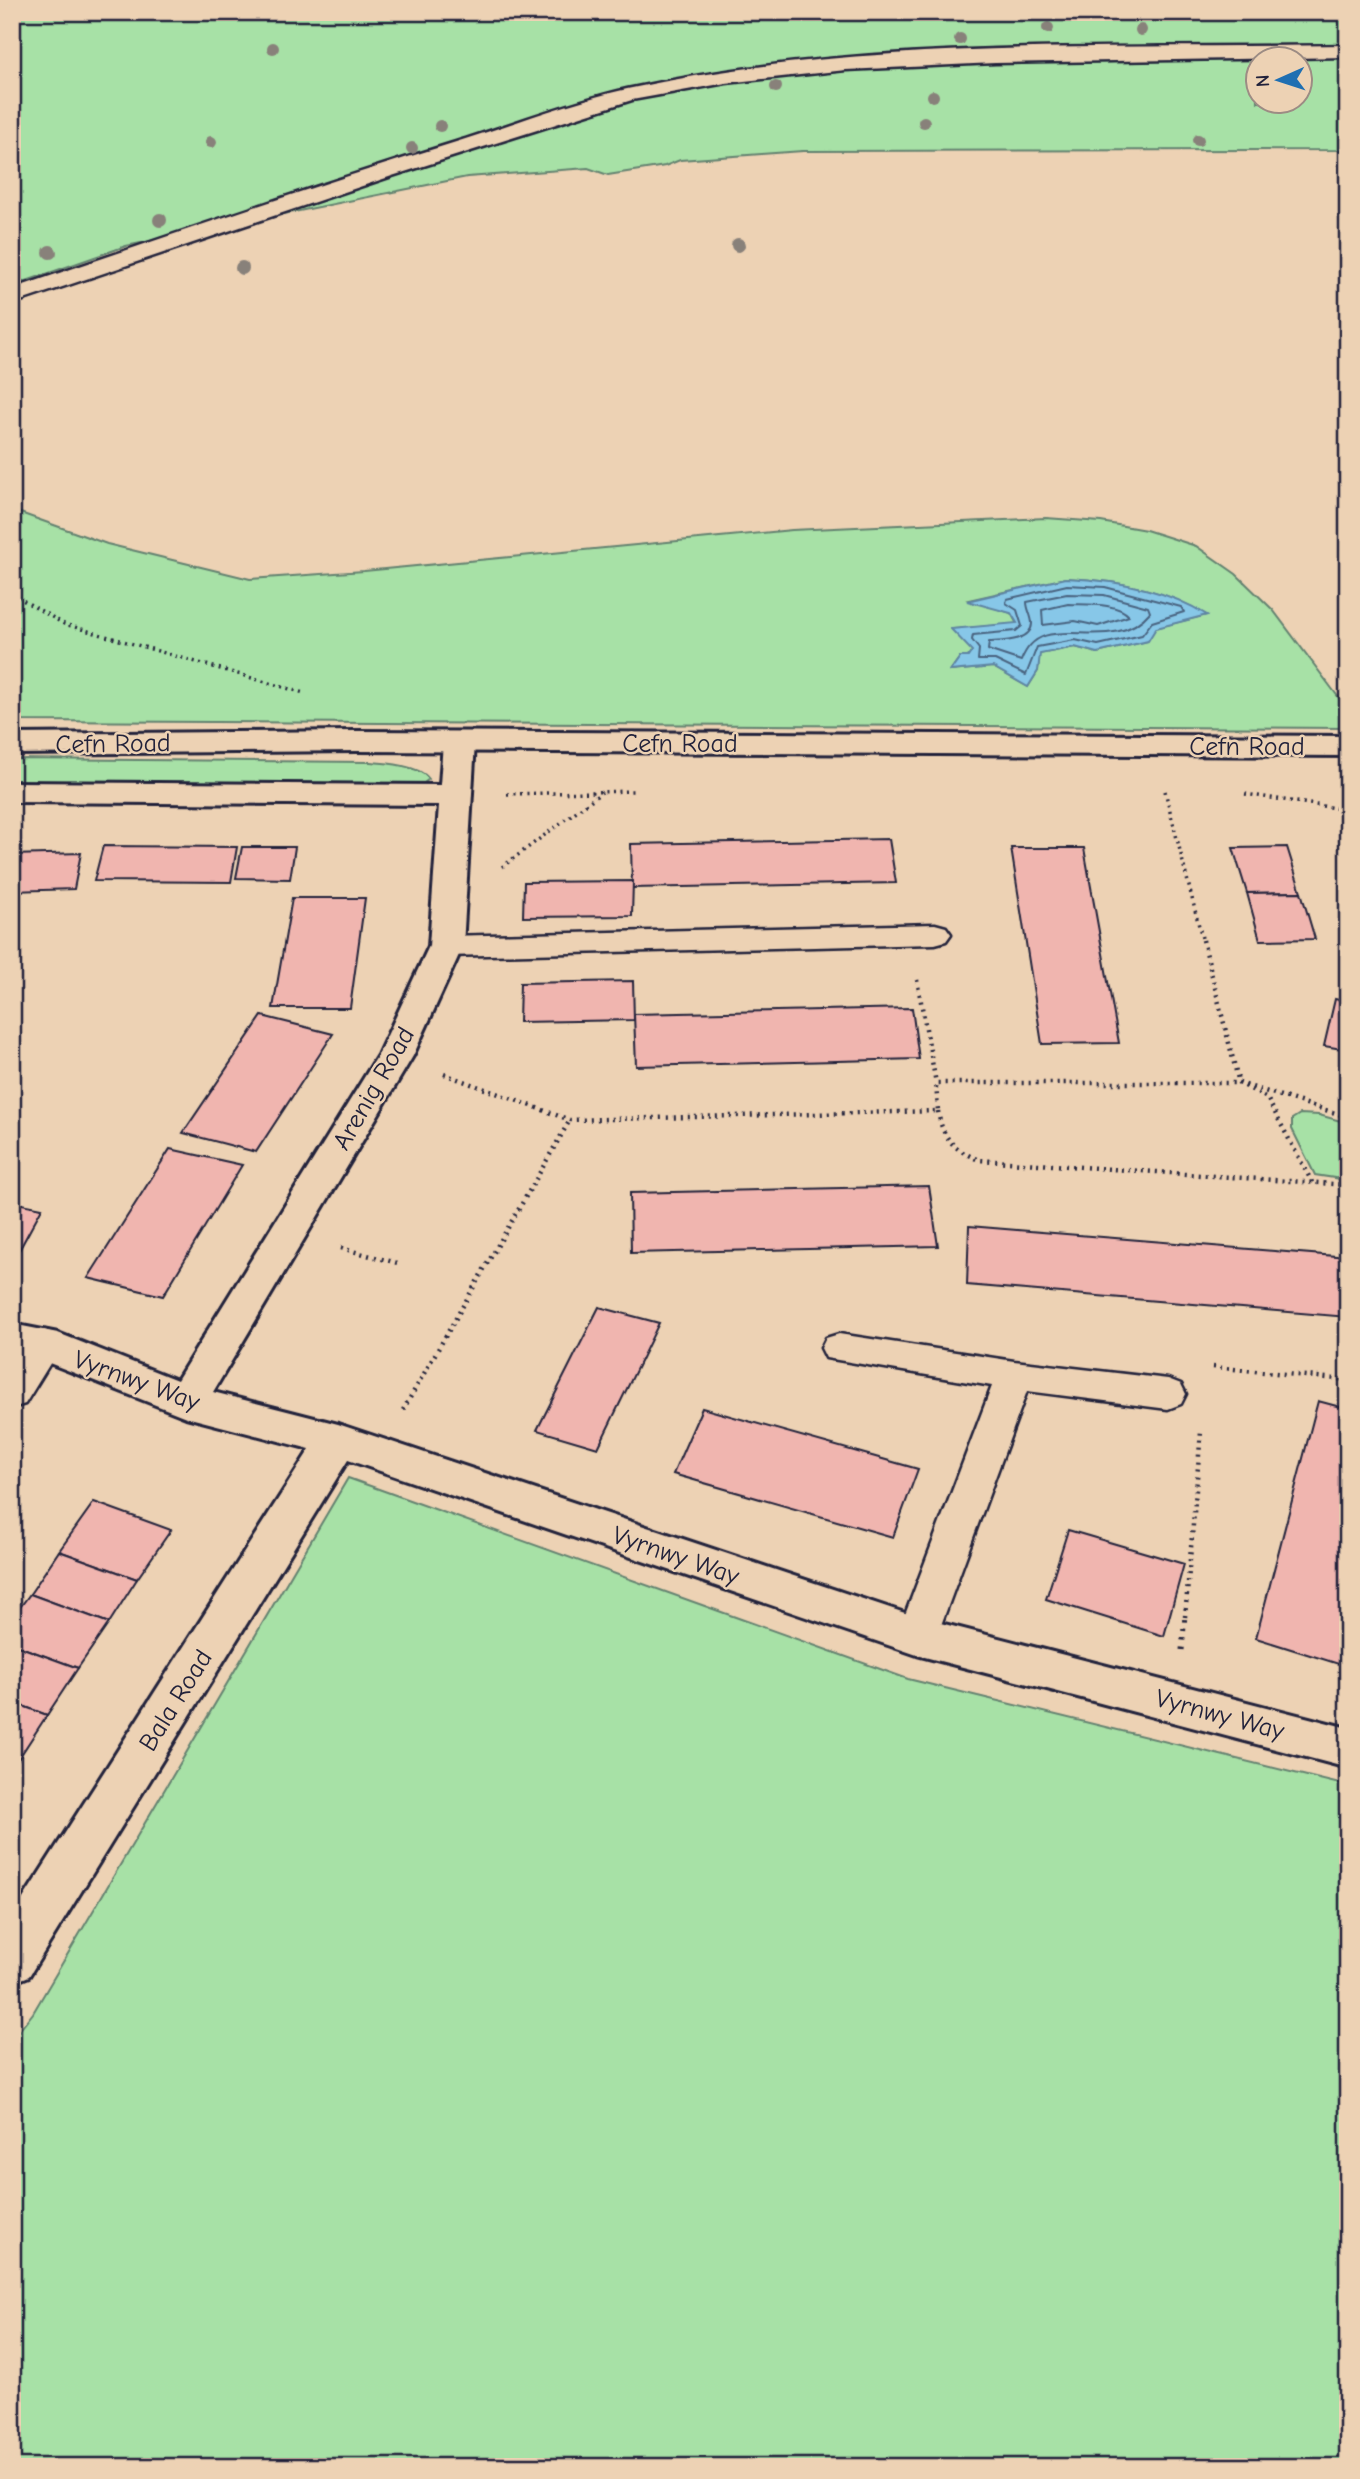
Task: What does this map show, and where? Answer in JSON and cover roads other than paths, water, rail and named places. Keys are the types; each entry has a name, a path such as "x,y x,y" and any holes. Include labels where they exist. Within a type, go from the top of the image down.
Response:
{"street":[{"name":"Cefn Road","path":"12,744 356,741 1348,746"},
{"name":"Arenig Road","path":"186,1401 395,1056 446,946 459,742"},
{"name":"Cefn Road","path":"12,792 456,795"},
{"name":"Vyrnwy Way","path":"28,1342 186,1401 358,1447 917,1636 1348,1748"},
{"name":"Bala Road","path":"12,1960 358,1447"}],"lane":[{"path":"12,296 384,171 628,95 726,77 846,64 1035,56 1348,51"},
{"path":"446,946 922,935"},
{"path":"12,1394 28,1342"},
{"path":"839,1348 1014,1375 1168,1394"},
{"path":"917,1636 1014,1375"}],"water":[{"path":"1066,578 1103,581 1157,592 1207,615 1156,628 1148,641 1097,653 1075,647 1040,654 1038,671 1028,687 993,667 950,671 960,657 968,657 972,651 951,629 1017,623 1011,613 967,601"}]}
